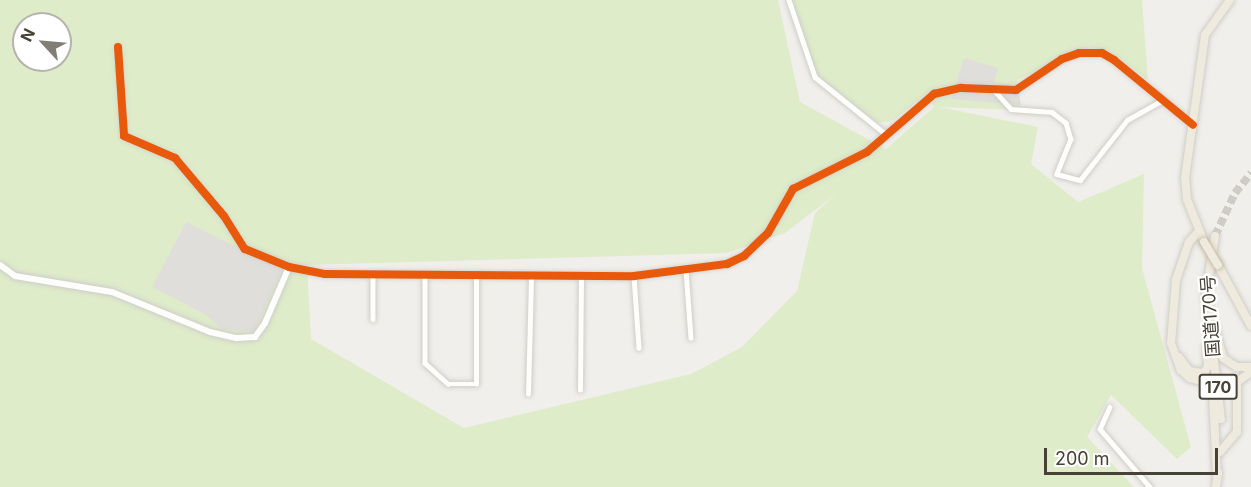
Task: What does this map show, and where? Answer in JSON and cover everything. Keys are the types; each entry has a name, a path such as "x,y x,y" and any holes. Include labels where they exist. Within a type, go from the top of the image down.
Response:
{"highway":[{"name":"国道170号","path":"1230,0 1205,35 1185,178 1187,199 1199,231 1251,327"},
{"path":"1199,231 1180,281 1175,327 1179,357 1189,371 1198,375 1208,366 1208,322"},
{"path":"1199,231 1189,242 1176,280 1171,344 1180,370 1190,378 1207,383 1213,393 1217,477"},
{"name":"国道170号","path":"1215,236 1206,273 1208,322 1221,407 1220,452 1216,487"},
{"path":"1207,306 1223,358 1237,367 1251,367"},
{"path":"1220,452 1237,432 1237,382 1251,372"}],"street":[{"path":"789,0 815,77 887,135"},
{"path":"118,47 124,136 175,158 224,216 246,249 289,267 326,274 476,277 634,276 727,264 744,256 768,233 793,189 867,152 934,94 961,88 1016,90 1062,59 1079,53 1102,53 1193,125"},
{"path":"994,90 1011,109 1052,112 1066,123 1071,139 1058,174 1080,180 1127,120 1163,100"},
{"path":"0,265 15,276 112,292 210,332 237,338 255,337 265,323 289,267"},
{"path":"686,270 691,338"},
{"path":"373,274 373,319"},
{"path":"425,276 425,363 448,384 476,384 476,277"},
{"path":"634,276 639,348"},
{"path":"528,394 531,277"},
{"path":"580,390 581,277"},
{"path":"1110,407 1100,429 1150,487"}],"green space":[{"path":"0,0 778,0 800,102 886,149 934,107 928,93 892,121 878,123 824,83 810,65 792,0 1142,0 1148,80 1111,52 1090,47 1017,80 1021,110 939,107 1038,127 1031,164 1078,202 1144,174 1142,268 1191,447 1177,459 1111,395 1087,437 1134,487 0,487","holes":["836,194 815,213 797,291 742,347 691,374 464,428 311,339 307,265 727,253 785,233"]}],"shaded area":[{"path":"964,58 998,68 994,82 1018,85 1021,105 951,99"},
{"path":"186,222 282,269 254,332 222,329 206,315 152,287"}],"tunnel":[{"path":"1215,236 1235,193 1251,173"}],"cycle path":[{"path":"118,47 124,136 175,158 224,216 245,249 289,267 325,274 634,276 727,264 744,256 768,233 793,189 867,152 934,94 961,88 1016,90 1062,59 1079,53 1102,53 1114,60 1193,125"}]}
